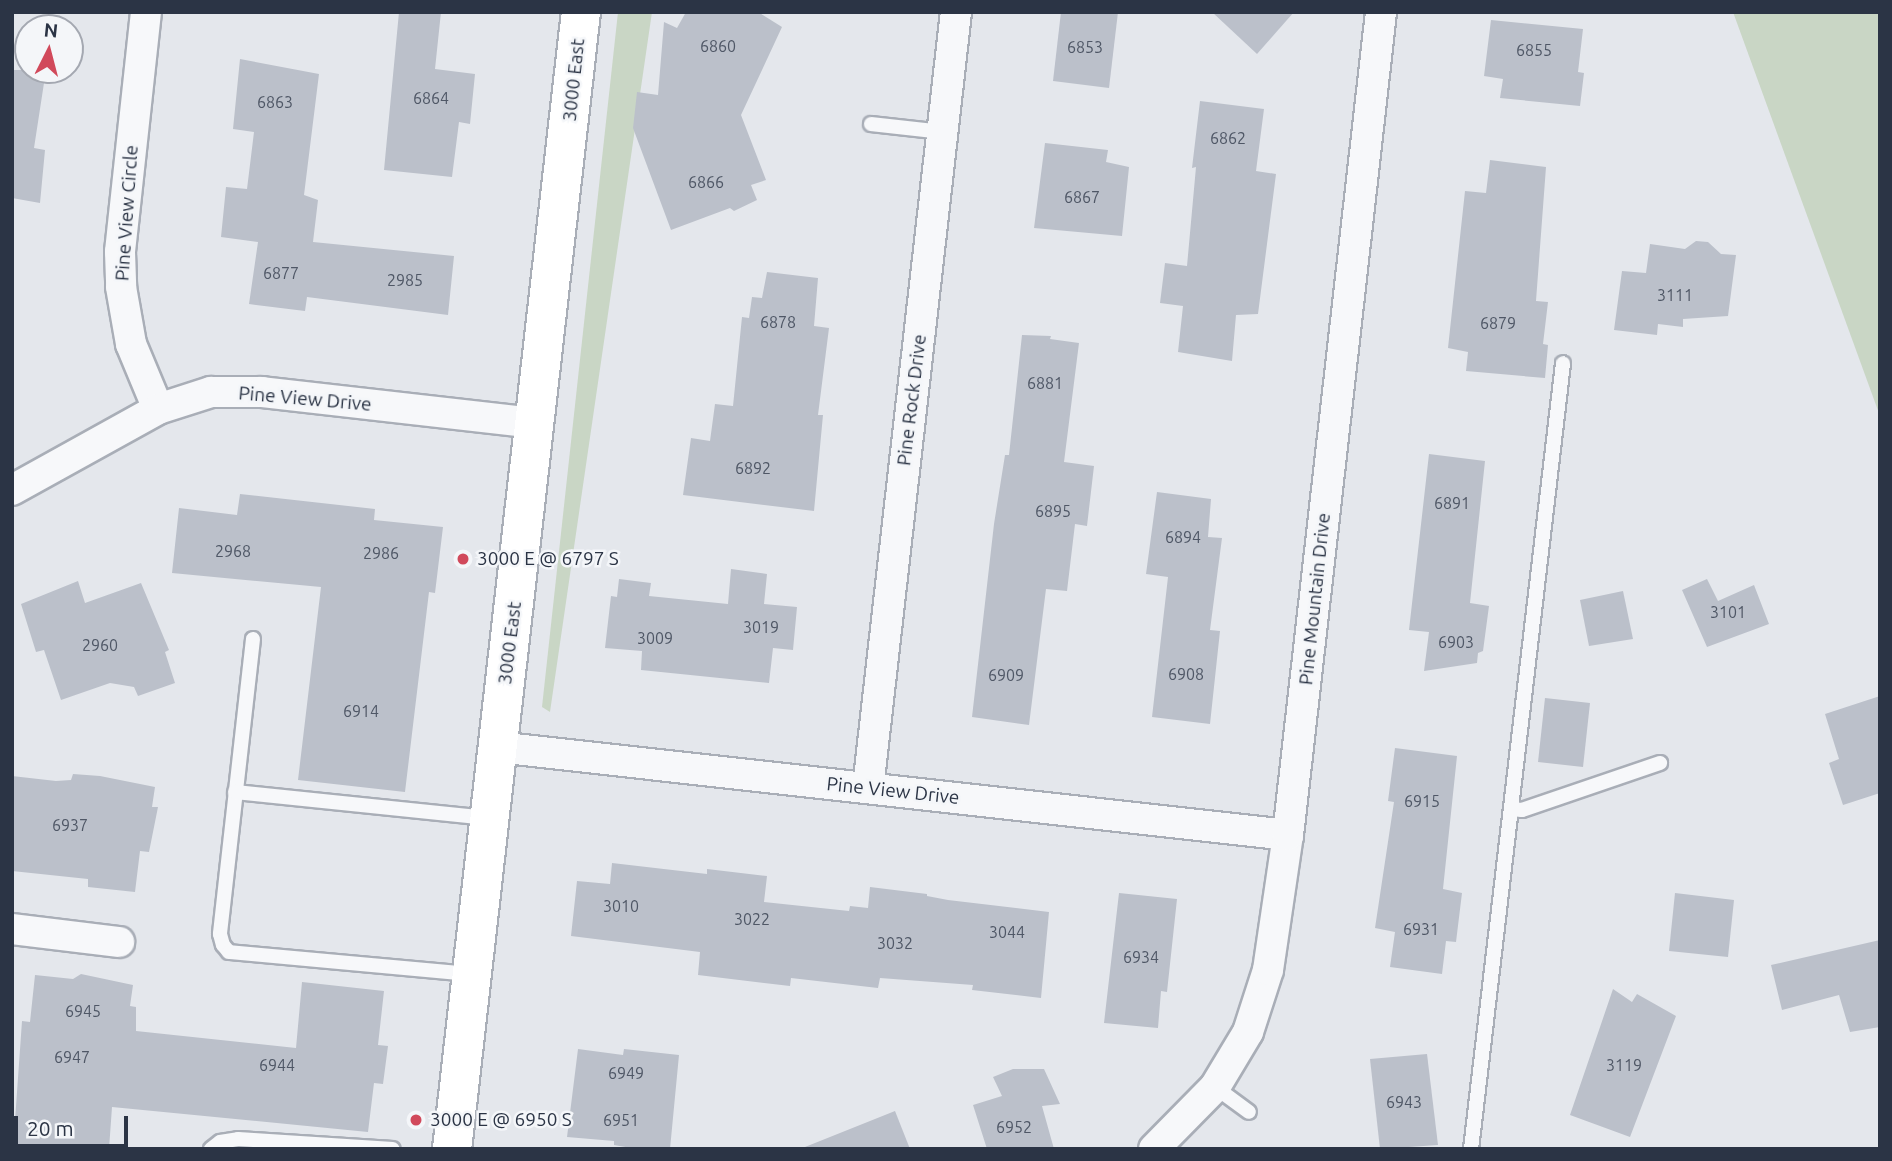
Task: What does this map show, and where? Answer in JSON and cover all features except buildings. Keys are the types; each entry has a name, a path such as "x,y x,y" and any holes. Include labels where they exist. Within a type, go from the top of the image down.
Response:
{"main road":[{"name":"3000 East","path":"452,1149 581,12"}],"street":[{"name":"Pine View Circle","path":"146,12 120,252 131,344 158,409"},
{"name":"Pine Rock Drive","path":"868,788 956,12"},
{"name":"Pine Mountain Drive","path":"1154,1149 1215,1087 1248,1032 1268,970 1288,835 1381,12"},
{"name":"Pine View Drive","path":"12,490 158,409 211,392 262,392 536,423"},
{"name":"Pine View Drive","path":"498,747 1288,835"},
{"path":"12,929 119,942"}],"lane":[{"path":"871,124 943,132"},
{"path":"1471,1149 1563,363"},
{"path":"253,639 220,934 229,952 472,974"},
{"path":"1511,808 1522,810 1660,763"},
{"path":"236,792 490,818"},
{"path":"1215,1087 1249,1112"},
{"path":"211,1149 220,1142 239,1139 393,1149"}],"green space":[{"path":"618,12 652,12 550,712 542,707"},
{"path":"1733,12 1880,12 1880,416"}],"place":[{"name":"3000 E @ 6797 S","path":"463,559"},
{"name":"3000 E @ 6950 S","path":"416,1120"}]}
